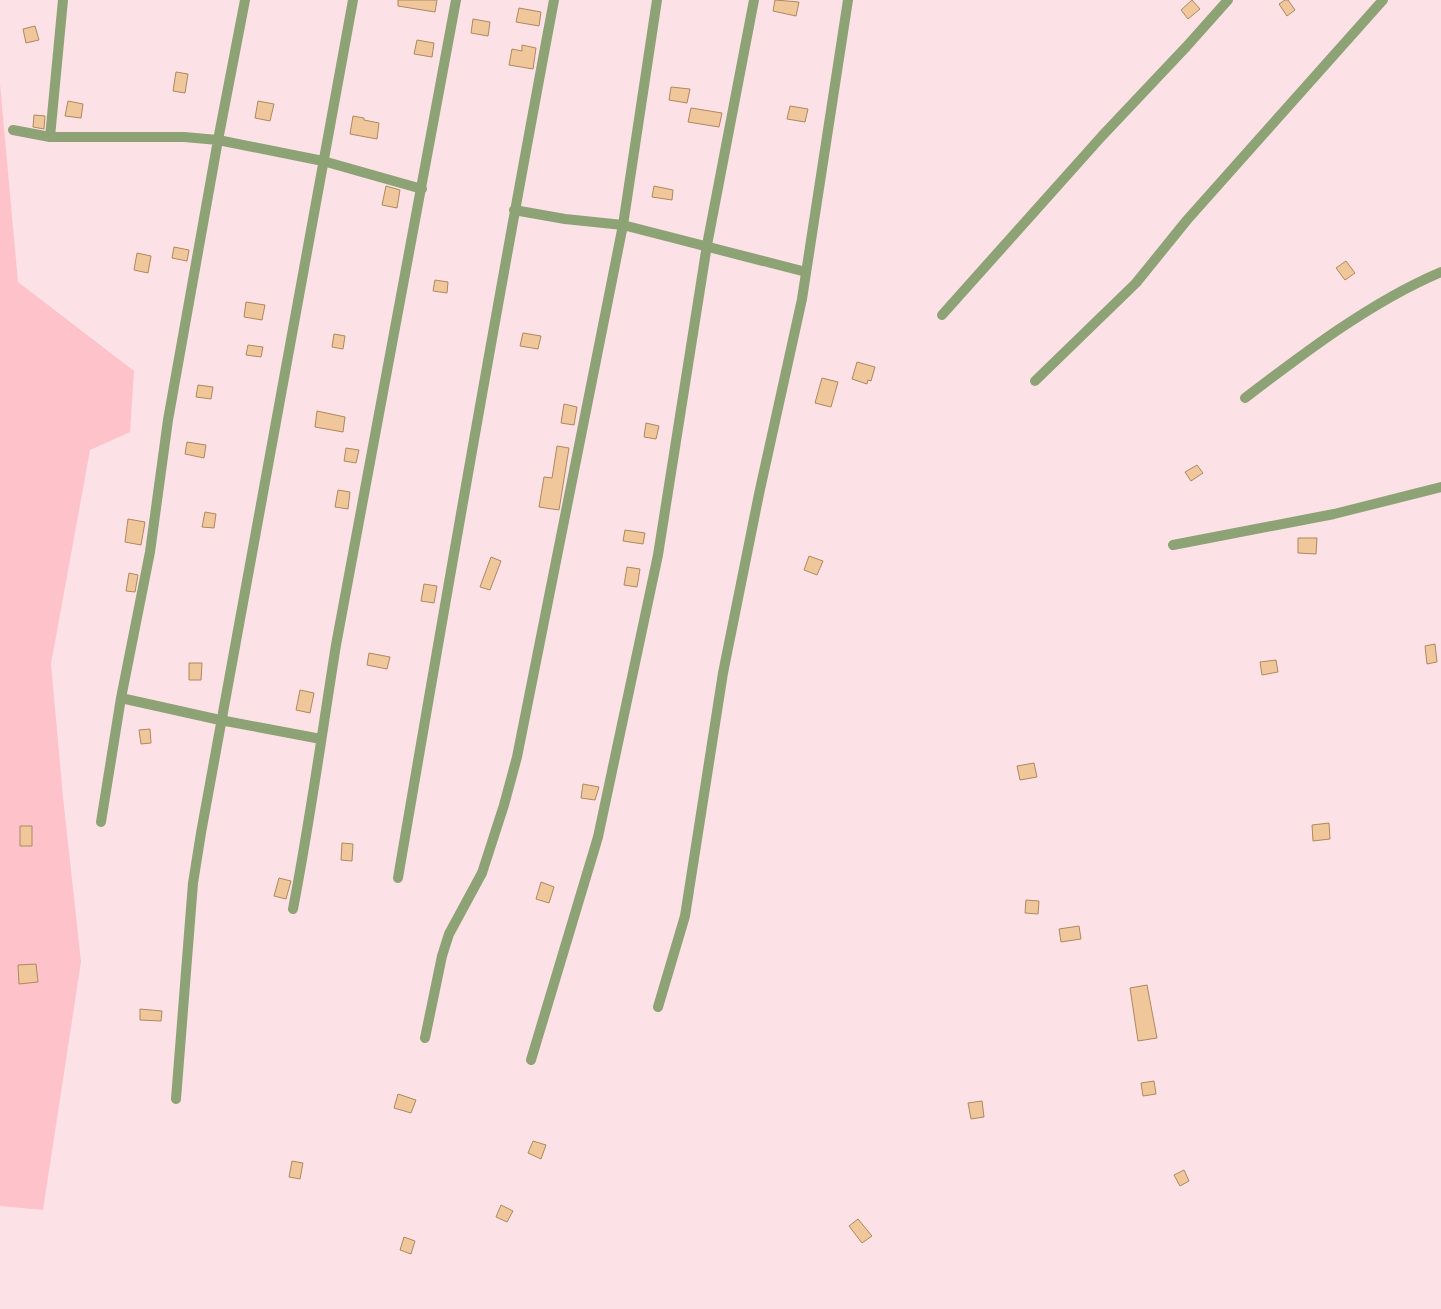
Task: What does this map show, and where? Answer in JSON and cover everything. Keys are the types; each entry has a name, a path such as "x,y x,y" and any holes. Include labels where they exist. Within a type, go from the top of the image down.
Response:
{"street":[{"path":"50,137 63,0"},
{"path":"101,822 121,698 150,552 168,420 245,0"},
{"path":"176,1099 193,883 220,720 353,0"},
{"path":"293,909 308,832 338,636 456,0"},
{"path":"398,878 449,575 514,210 554,0"},
{"path":"425,1038 442,956 449,934 482,873 517,757 623,225 657,0"},
{"path":"531,1060 598,837 658,555 706,245 754,0"},
{"path":"658,1007 685,916 722,673 758,494 802,299 848,0"},
{"path":"942,315 1102,136 1228,0"},
{"path":"1035,381 1136,283 1187,220 1383,0"},
{"path":"13,130 50,137 184,137 218,140 323,161 422,189"},
{"path":"514,210 623,225 806,272"},
{"path":"1245,398 1283,369 1357,318 1419,281 1441,272"},
{"path":"1173,545 1334,514 1441,487"},
{"path":"121,698 220,720 321,739"}],"shaded area":[{"path":"0,84 18,282 134,371 130,432 90,450 51,664 81,962 43,1210 0,1206"}],"building":[{"path":"398,0 437,0 435,12 398,6"},
{"path":"775,0 799,2 796,16 773,11"},
{"path":"1192,0 1200,9 1188,19 1181,10"},
{"path":"1288,0 1295,10 1287,16 1279,4"},
{"path":"519,8 541,12 539,26 516,22"},
{"path":"473,19 490,22 488,36 471,33"},
{"path":"35,26 39,40 26,43 23,29"},
{"path":"417,40 434,43 432,57 414,54"},
{"path":"522,45 536,48 533,69 509,65 512,49 522,51"},
{"path":"176,72 188,74 185,93 173,91"},
{"path":"671,87 690,89 687,103 669,100"},
{"path":"68,101 83,104 81,118 65,116"},
{"path":"258,101 274,104 270,121 255,118"},
{"path":"790,106 808,109 805,122 787,119"},
{"path":"691,108 722,113 719,127 688,122"},
{"path":"34,115 45,116 44,129 33,127"},
{"path":"353,116 379,123 377,139 350,134"},
{"path":"386,186 400,190 397,208 382,205"},
{"path":"654,186 673,190 672,200 652,197"},
{"path":"174,247 189,250 187,261 172,258"},
{"path":"137,253 151,256 148,273 134,270"},
{"path":"1346,261 1355,273 1345,280 1336,268"},
{"path":"435,280 448,282 447,293 433,291"},
{"path":"246,302 265,305 262,320 244,317"},
{"path":"523,333 541,336 538,349 520,346"},
{"path":"334,334 345,336 343,349 332,347"},
{"path":"248,345 263,347 261,357 246,355"},
{"path":"857,362 875,367 871,381 868,380 867,384 852,379"},
{"path":"822,378 838,382 831,407 815,403"},
{"path":"198,385 213,387 211,399 196,397"},
{"path":"564,404 577,407 574,425 561,423"},
{"path":"317,411 345,417 343,432 315,427"},
{"path":"646,423 659,426 656,439 644,437"},
{"path":"187,442 206,445 204,458 185,454"},
{"path":"557,446 569,448 559,510 539,507 544,477 552,478"},
{"path":"346,448 359,450 356,463 344,461"},
{"path":"1197,465 1203,473 1191,481 1185,472"},
{"path":"338,490 350,492 348,509 335,507"},
{"path":"205,512 216,514 214,528 202,527"},
{"path":"128,519 145,522 141,545 125,542"},
{"path":"625,530 645,533 643,544 623,541"},
{"path":"1298,538 1317,538 1316,554 1298,553"},
{"path":"809,556 823,561 817,575 804,570"},
{"path":"491,557 501,561 490,590 480,587"},
{"path":"627,567 640,569 637,587 624,585"},
{"path":"129,573 138,575 135,592 126,591"},
{"path":"424,584 437,586 434,603 421,601"},
{"path":"1435,644 1437,662 1427,664 1425,646"},
{"path":"369,653 390,657 387,669 367,665"},
{"path":"1276,660 1278,672 1262,675 1260,662"},
{"path":"189,663 202,663 201,680 189,680"},
{"path":"300,690 314,693 310,713 296,710"},
{"path":"150,729 151,743 141,744 139,730"},
{"path":"1034,763 1037,777 1020,780 1017,766"},
{"path":"583,784 599,787 595,800 581,798"},
{"path":"1329,823 1330,839 1313,841 1312,825"},
{"path":"20,826 32,826 32,846 20,846"},
{"path":"342,843 353,844 352,861 341,860"},
{"path":"279,878 291,881 286,899 274,896"},
{"path":"541,882 554,887 549,903 536,899"},
{"path":"1026,900 1039,901 1038,914 1025,913"},
{"path":"1079,926 1081,939 1061,942 1059,929"},
{"path":"36,964 38,982 19,984 18,965"},
{"path":"1147,985 1157,1038 1138,1041 1130,988"},
{"path":"140,1009 162,1011 161,1021 140,1020"},
{"path":"1154,1081 1156,1094 1143,1096 1141,1083"},
{"path":"398,1094 416,1100 411,1113 394,1108"},
{"path":"982,1101 984,1117 971,1119 968,1103"},
{"path":"533,1141 546,1145 541,1159 528,1153"},
{"path":"292,1161 303,1163 300,1179 289,1177"},
{"path":"1184,1170 1189,1181 1180,1186 1174,1175"},
{"path":"501,1205 513,1211 507,1222 496,1217"},
{"path":"858,1219 872,1236 862,1243 849,1226"},
{"path":"404,1237 415,1241 411,1254 400,1250"}]}
